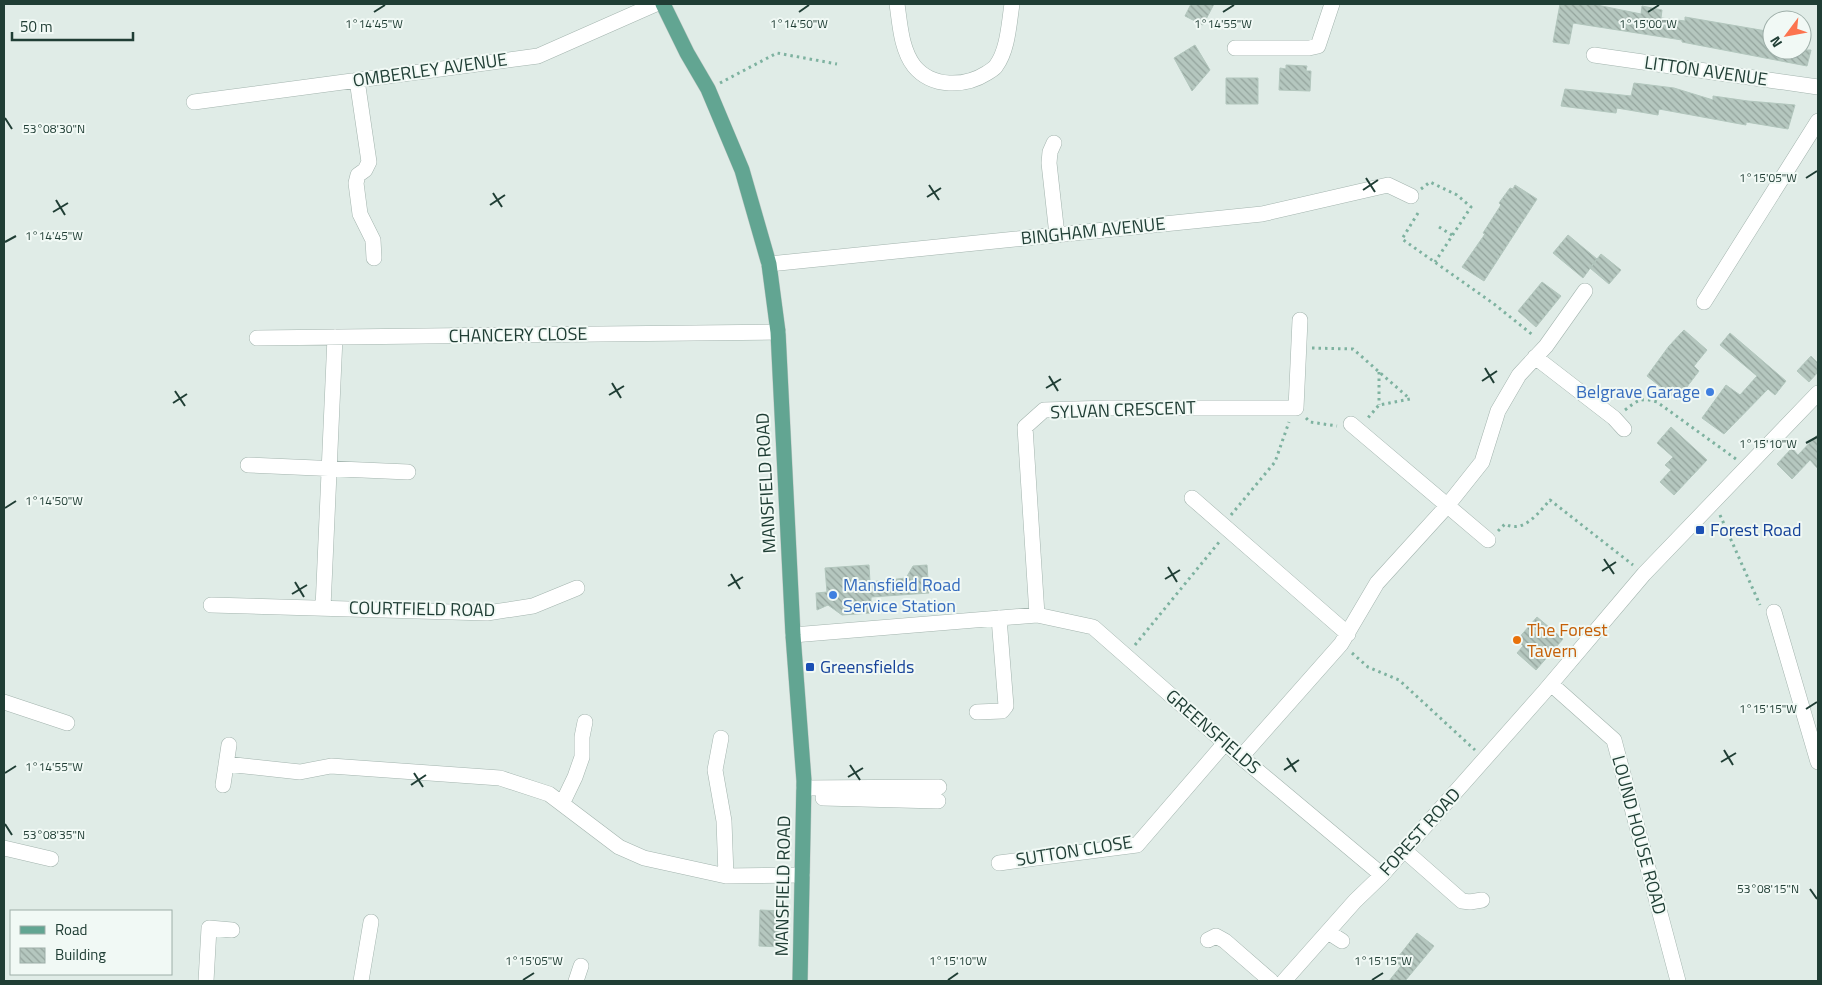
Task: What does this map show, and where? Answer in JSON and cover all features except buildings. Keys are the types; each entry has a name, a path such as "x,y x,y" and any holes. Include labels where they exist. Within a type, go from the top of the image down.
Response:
{"main road":[{"name":"MANSFIELD ROAD","path":"663,4 687,53 708,89 742,170 769,264 778,332 793,635 804,793 800,981"}],"street":[{"name":"OMBERLEY AVENUE","path":"194,102 538,56 656,4"},
{"path":"897,4 903,41 907,54 914,65 928,77 960,84 976,80 996,67 1004,48 1012,4"},
{"path":"1235,48 1309,48 1318,46 1332,4"},
{"name":"LITTON AVENUE","path":"1594,55 1818,87"},
{"path":"357,80 369,162 365,170 358,175 356,183 360,214 372,240 374,258"},
{"path":"1704,302 1818,121"},
{"path":"1054,143 1050,152 1049,163 1057,235"},
{"name":"BINGHAM AVENUE","path":"769,264 1262,214 1388,185 1411,196"},
{"path":"1241,757 1345,639 1378,584 1447,506 1482,462 1498,411 1519,375 1586,291"},
{"path":"1296,408 1300,320"},
{"name":"CHANCERY CLOSE","path":"257,338 778,332"},
{"name":"COURTFIELD ROAD","path":"323,608 335,337"},
{"path":"1540,351 1619,423"},
{"name":"FOREST ROAD","path":"1284,981 1328,932 1361,907 1382,875 1551,684 1644,574 1818,394"},
{"name":"SYLVAN CRESCENT","path":"1037,615 1025,427 1044,410 1296,408"},
{"path":"1354,427 1488,540"},
{"path":"248,465 408,472"},
{"path":"1192,498 1345,639"},
{"name":"COURTFIELD ROAD","path":"211,605 487,613 533,606 577,588"},
{"path":"1774,612 1818,762"},
{"name":"GREENSFIELDS","path":"793,635 1037,615 1093,627 1241,757 1382,875"},
{"path":"977,712 1002,711 1006,706 999,618"},
{"name":"LOUND HOUSE ROAD","path":"1551,684 1614,740 1678,981"},
{"path":"4,702 67,723"},
{"path":"562,804 582,757 582,736 585,722"},
{"path":"722,738 715,770 724,821 726,876"},
{"name":"SUTTON CLOSE","path":"999,863 1137,845 1225,743"},
{"path":"223,785 229,745"},
{"path":"226,764 300,772 331,766 500,778 549,794 601,835 627,851 644,858 726,876 802,875"},
{"path":"804,793 938,794"},
{"path":"4,848 51,859"},
{"path":"1404,850 1462,901 1482,900"},
{"path":"361,981 371,922"},
{"path":"206,981 208,928 232,930"},
{"path":"1328,932 1342,941"},
{"path":"1208,940 1216,936 1271,981"},
{"path":"576,981 581,966"}],"path":[{"path":"708,89 777,53 837,64"},
{"path":"1411,196 1430,182 1458,195 1471,207 1435,262"},
{"path":"1418,213 1402,239 1494,304 1540,351"},
{"path":"1439,227 1452,235"},
{"path":"1126,656 1221,539 1220,531 1223,525 1275,462 1296,408 1310,422 1341,427 1346,431 1354,427 1379,405 1410,399 1352,349 1299,348"},
{"path":"1379,372 1379,405"},
{"path":"1619,423 1634,402 1644,399 1657,402 1747,466"},
{"path":"1488,540 1505,524 1510,527 1527,524 1550,500 1644,574"},
{"path":"1714,500 1764,613 1774,612"},
{"path":"1345,639 1368,667 1399,680 1485,759"}],"place":[{"name":"Belgrave Garage","path":"1710,392"},
{"name":"Forest Road","path":"1700,530"},
{"name":"Mansfield Road Service Station","path":"833,595"},
{"name":"The Forest Tavern","path":"1517,640"},
{"name":"Greensfields","path":"810,667"}]}
